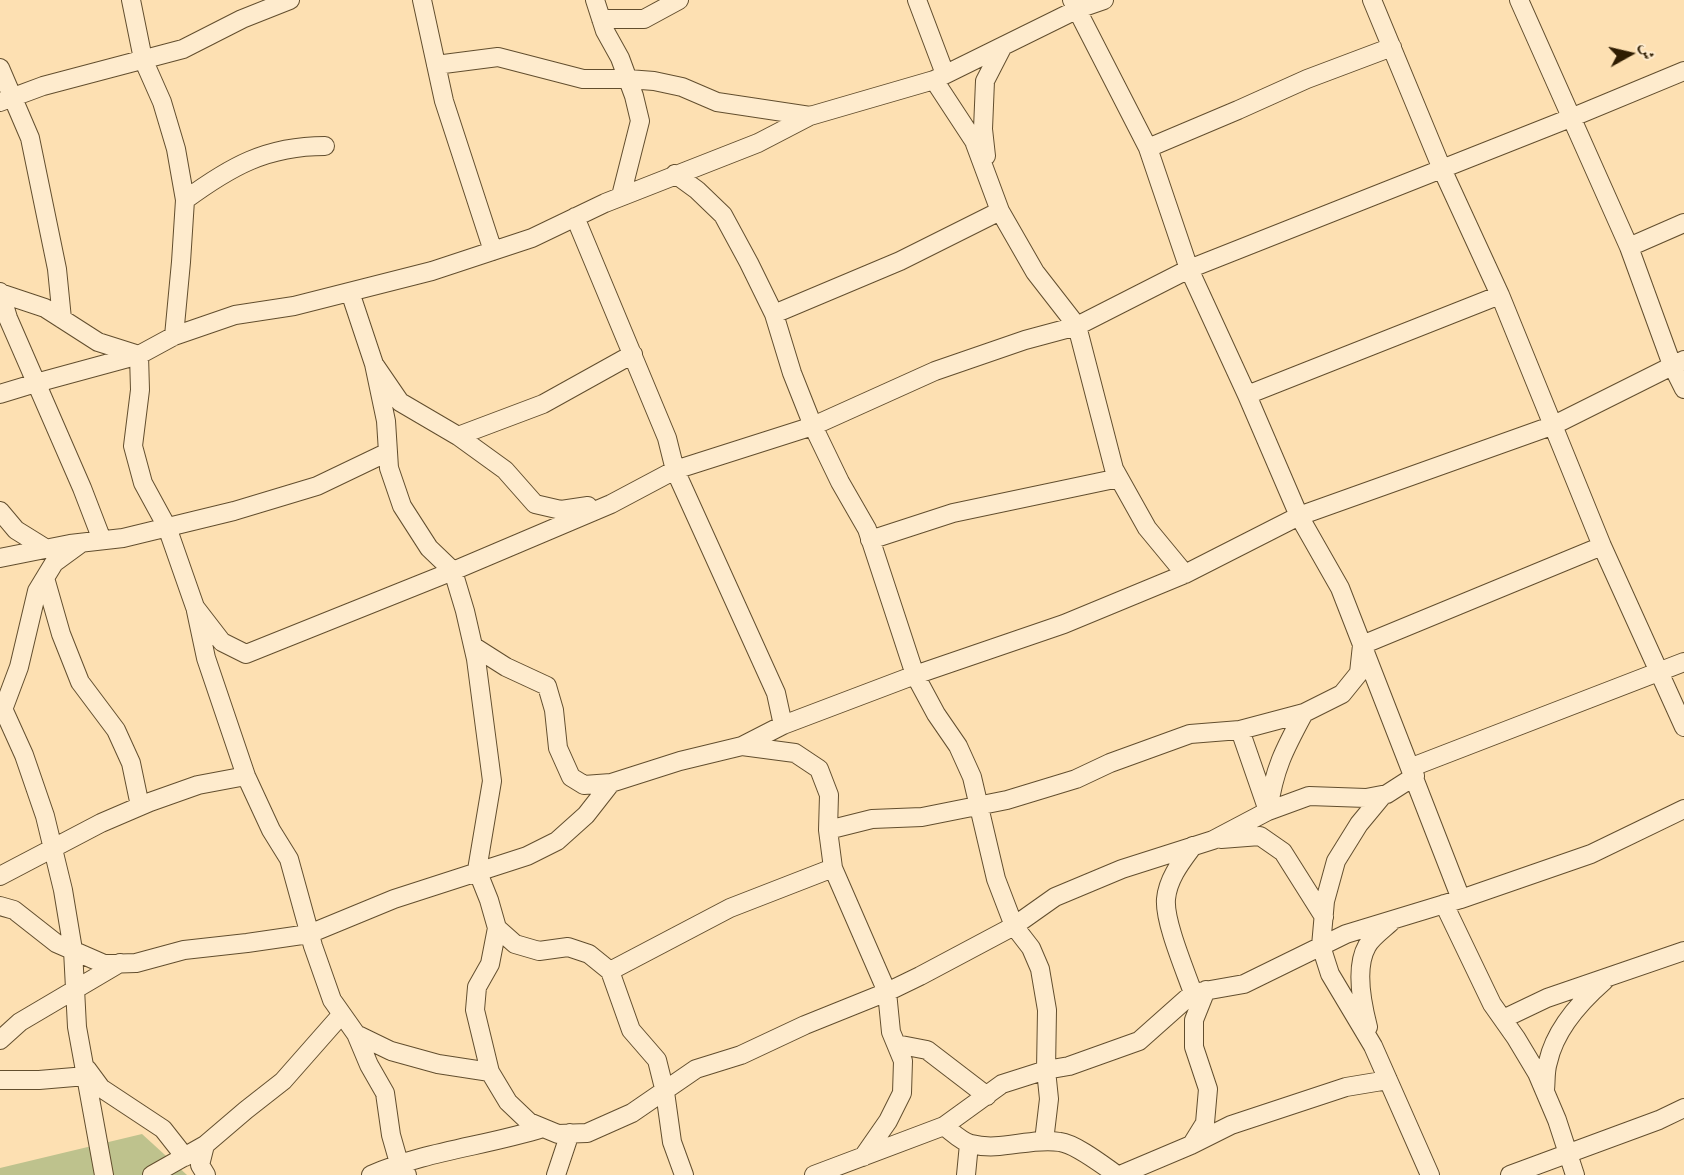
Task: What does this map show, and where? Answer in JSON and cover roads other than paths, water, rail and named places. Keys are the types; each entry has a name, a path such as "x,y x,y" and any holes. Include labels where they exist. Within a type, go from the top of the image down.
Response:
{"street":[{"path":"131,0 143,59 162,102 176,149 185,200 174,336"},
{"path":"7,99 43,86 183,49 242,19 291,0"},
{"path":"422,0 453,130 493,251"},
{"path":"595,0 605,32 620,58 628,79 640,121 621,196"},
{"path":"601,19 644,19 679,0"},
{"path":"917,0 939,77 974,141 1000,211 1035,272 1077,326 1114,469 1147,528 1185,573"},
{"path":"0,394 36,382 139,356 174,336 235,315 294,306 432,271 532,238 621,196 758,143 810,116 939,77 1003,46 1075,5 1104,0"},
{"path":"1372,0 1442,169 1500,295 1602,546 1684,727"},
{"path":"1519,0 1629,247 1678,363 1684,389"},
{"path":"1075,5 1148,148 1189,269 1299,516 1340,588 1413,772 1453,901 1492,1004 1537,1073 1569,1153 1575,1175"},
{"path":"988,178 983,129 985,81 1003,46"},
{"path":"1148,148 1306,79 1392,47"},
{"path":"436,65 498,57 583,79 628,79 682,87 717,102 810,116"},
{"path":"0,68 7,99 30,138 57,269 62,319"},
{"path":"195,607 222,642 246,654 453,571 611,504 675,470 813,426 935,371 1025,340 1077,326 1189,269 1573,117 1684,70"},
{"path":"185,200 218,176 260,156 305,146 325,146"},
{"path":"675,174 697,190 723,215 774,314 792,373 813,426 840,482 867,529 915,675 936,714 958,746 972,777 996,879 1014,926 1031,948 1040,969 1047,1010 1046,1070 1049,1099 1044,1142"},
{"path":"774,314 900,261 1000,211"},
{"path":"575,217 667,438 675,470 776,693 783,725"},
{"path":"1629,247 1684,223"},
{"path":"350,292 374,364 386,421 389,468 402,506 429,548 453,571 473,646 492,781 477,870 497,928 490,964 477,987 475,1010 490,1072 508,1102 529,1122 558,1134 587,1133 623,1117 696,1069 741,1055 887,992 1014,926 1055,897 1122,869 1213,840 1268,811 1309,796 1366,798 1383,795"},
{"path":"0,293 45,308 98,342 139,356"},
{"path":"0,293 8,318 82,488 102,540"},
{"path":"1247,395 1500,295"},
{"path":"458,436 543,404 633,354"},
{"path":"139,356 140,390 133,446 143,483 168,527 195,607 206,658 246,776 271,830 288,859 309,934 332,1000 356,1034 369,1065 385,1093 391,1135 403,1169"},
{"path":"473,646 506,667 547,686 554,710 558,748 571,777 584,785 611,783 680,761 742,746 783,725 915,675 1064,624 1185,573 1299,516 1554,425 1678,363"},
{"path":"374,364 400,402 458,436 505,470 536,504 561,510 611,504"},
{"path":"0,558 81,543 123,538 234,511 317,486 388,452"},
{"path":"870,540 953,513 1119,478"},
{"path":"0,511 16,530 45,549"},
{"path":"81,543 54,563 37,591 19,667 1,710 24,755 45,816 63,890 73,950 77,1027 104,1175"},
{"path":"1362,645 1602,546"},
{"path":"45,578 61,634 80,682 116,730 131,763 140,806"},
{"path":"828,830 872,819 922,817 1007,800 1076,779 1110,763 1190,734 1240,730 1304,712 1342,694 1359,673 1362,645"},
{"path":"1430,1175 1373,1046 1330,974 1321,946 1325,901 1336,861 1359,824 1383,795 1413,772 1684,662"},
{"path":"1268,811 1272,781 1281,756 1304,712"},
{"path":"1240,730 1268,811"},
{"path":"742,746 795,753 819,769 829,795 828,830 833,868 887,992 891,1032 903,1061 902,1093 888,1121 862,1157"},
{"path":"0,876 140,806 198,785 246,776"},
{"path":"0,906 14,910 56,944 104,964 136,963 184,950 309,934 394,899 477,870 527,856 557,841 586,815 611,783"},
{"path":"814,1175 944,1126 1002,1084 1046,1070 1069,1066 1139,1041 1199,992 1244,984 1346,934 1453,901 1591,854 1684,809"},
{"path":"1213,840 1260,836 1283,852 1324,917"},
{"path":"1191,1145 1205,1123 1208,1089 1194,1047 1194,1020 1199,992 1172,934 1166,899 1174,873 1193,846"},
{"path":"610,971 730,909 833,868"},
{"path":"1373,1046 1362,1006 1360,972 1367,946 1394,918"},
{"path":"497,928 515,944 539,951 567,946 589,954 610,971 631,1030 657,1060 672,1142 684,1175"},
{"path":"1503,1019 1547,998 1684,951"},
{"path":"0,1040 20,1022 120,963"},
{"path":"1545,1092 1548,1061 1564,1023 1591,993 1612,975"},
{"path":"152,1175 205,1146 283,1081 342,1014"},
{"path":"356,1034 392,1051 438,1064 490,1072"},
{"path":"896,1044 927,1050 987,1095"},
{"path":"0,1080 39,1080 85,1071"},
{"path":"85,1071 101,1088 163,1129 185,1156"},
{"path":"944,1126 969,1144 996,1147 1029,1142 1062,1142 1119,1175 1191,1145 1231,1125 1346,1087 1389,1080"},
{"path":"1510,1175 1659,1120 1684,1108"},
{"path":"371,1175 403,1169 441,1152 508,1139 543,1128"},
{"path":"556,1175 570,1133"},
{"path":"966,1175 969,1144"},
{"path":"205,1146 201,1165 206,1175"}]}
